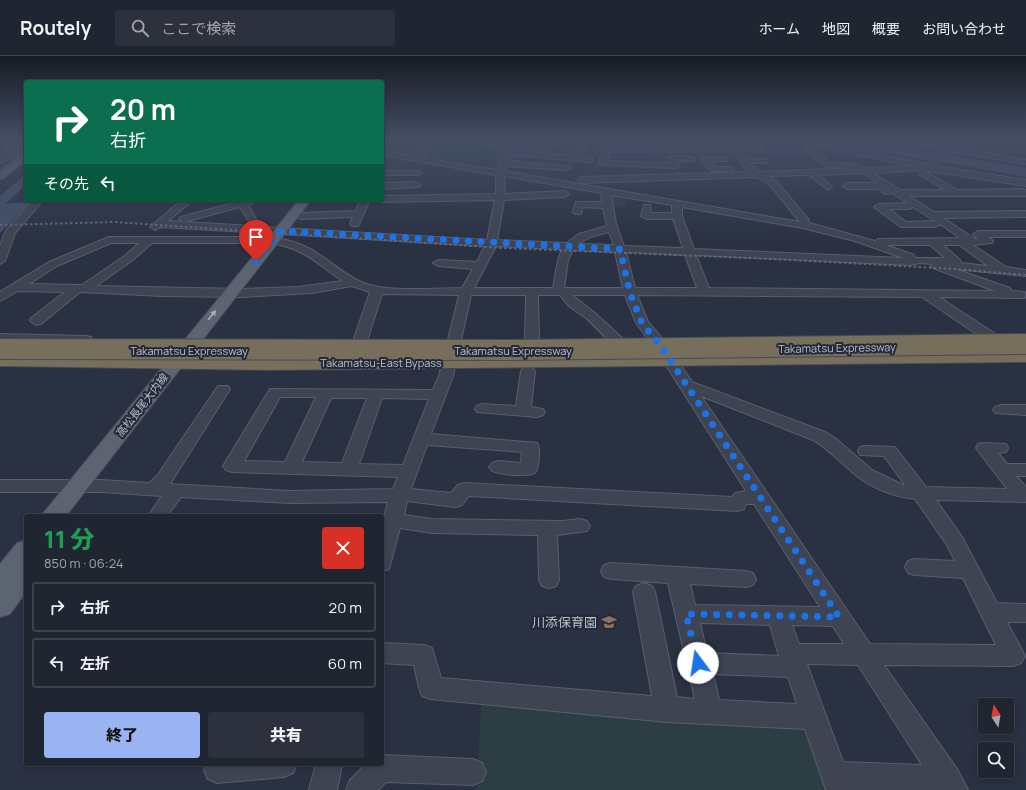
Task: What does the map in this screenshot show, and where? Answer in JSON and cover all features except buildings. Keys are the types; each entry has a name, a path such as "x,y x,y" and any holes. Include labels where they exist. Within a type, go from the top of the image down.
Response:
{"highway":[{"path":"692,346 701,340 709,339 1026,336"},
{"path":"613,344 591,340 499,341 481,355 495,371 616,370 632,362"},
{"name":"Takamatsu-East Bypass","path":"424,355 481,355 632,362 692,346 1026,340"},
{"path":"0,344 108,345 184,359 268,355 278,372 401,371 409,370 424,355"},
{"name":"Takamatsu-East Bypass","path":"481,355 613,344 666,354 714,360 737,369 914,362"},
{"name":"Takamatsu Expressway","path":"0,349 243,351 634,350 1026,344"},
{"name":"Takamatsu Expressway","path":"0,353 493,357 1026,351"},
{"path":"914,362 1026,356"},
{"path":"0,360 145,362 162,370 184,359"},
{"path":"914,362 1026,364"}],"main road":[{"name":"高松長尾大内線","path":"55,514 85,486 303,208"},
{"name":"高松長尾大内線","path":"71,514 85,486 184,359"},
{"path":"0,583 24,553"},
{"path":"0,606 24,576"}],"street":[{"path":"417,197 416,186 418,174"},
{"path":"384,554 399,496 438,395 451,355 466,291 481,266 492,243 500,197 499,174"},
{"path":"526,174 545,181 604,187 677,203 803,224 866,242 1024,296"},
{"path":"579,174 604,187"},
{"path":"603,174 604,187 613,227 620,249 630,293 642,323 666,354 759,497 951,784"},
{"path":"635,174 638,178"},
{"path":"578,212 579,204 604,187 638,178 752,174"},
{"path":"758,174 772,183 805,221 803,224"},
{"path":"814,174 828,187"},
{"path":"822,174 880,186 897,195 967,242 1002,270"},
{"path":"843,179 860,174"},
{"path":"871,174 909,206 934,220"},
{"path":"935,174 956,192"},
{"path":"953,174 1011,184 1025,189"},
{"path":"956,174 1025,189"},
{"path":"384,186 416,186"},
{"path":"881,196 1025,189"},
{"path":"981,192 1023,214"},
{"path":"384,199 417,197 500,197 565,194"},
{"path":"0,261 10,232 36,202"},
{"path":"0,297 71,254 115,238 116,236 145,233 161,224 185,202"},
{"path":"189,202 196,215"},
{"path":"184,219 239,202"},
{"path":"242,202 248,215 261,230"},
{"path":"351,235 364,202"},
{"path":"677,203 676,216 704,292"},
{"path":"909,206 879,207 904,225 934,220 1023,214"},
{"path":"647,207 646,216 676,216"},
{"path":"303,208 360,214"},
{"path":"161,224 261,230 282,236 288,243 311,253 354,282 377,290 1024,296"},
{"path":"561,292 563,256 567,247 584,235 613,227"},
{"path":"986,242 988,241 978,234 1026,234"},
{"path":"115,238 150,239 351,235 567,247 911,262 919,260 956,262 933,242"},
{"path":"36,321 81,288 130,257 150,239"},
{"path":"866,242 986,242 1026,244"},
{"path":"952,258 972,259"},
{"path":"439,263 481,266"},
{"path":"932,264 1026,273"},
{"path":"15,287 236,293 330,289 354,282"},
{"path":"360,341 377,290"},
{"path":"532,292 532,341"},
{"path":"561,292 596,320 613,344"},
{"path":"926,294 989,336"},
{"path":"0,338 102,340 108,342 108,345"},
{"path":"268,355 291,341 411,340 417,341 424,355"},
{"path":"483,409 530,412 528,371"},
{"path":"686,385 819,436 829,442 866,474 900,491 919,493 1025,496"},
{"path":"154,488 163,480 223,389"},
{"path":"409,470 348,470 232,466 275,392 438,395"},
{"path":"291,468 326,393"},
{"path":"348,470 376,394"},
{"path":"1001,410 1026,410"},
{"path":"421,439 531,447 529,470 498,467"},
{"path":"1000,448 984,448 1025,496"},
{"path":"698,663 792,660 864,654 1013,656 955,542 934,511 919,493 895,451 866,452"},
{"path":"1002,470 1026,470"},
{"path":"0,486 154,488 289,497 410,495 456,500"},
{"path":"448,526 456,500 464,489 737,504 741,498 759,497"},
{"path":"158,514 176,490"},
{"path":"393,520 432,526 547,528 580,526"},
{"path":"547,528 549,580"},
{"path":"915,567 970,570"},
{"path":"611,571 746,579"},
{"path":"677,575 710,712"},
{"path":"644,592 667,710"},
{"path":"991,612 1026,613"},
{"path":"686,614 839,617"},
{"path":"778,617 792,660 837,783 951,784"},
{"path":"384,653 424,655 431,688 521,698 667,710 813,717"},
{"path":"217,770 262,766"},
{"path":"322,790 328,766"},
{"path":"360,790 380,768 473,772"}],"shaded area":[{"path":"607,193 626,196 627,207 609,206"},
{"path":"481,704 814,721 844,790 477,790"}],"water":[{"path":"1012,174 1026,174 1026,177"},
{"path":"31,202 0,233 0,204"}],"waterway":[{"path":"0,202 24,181"}],"railway":[{"path":"0,225 114,222 503,248 774,259 955,269 1026,275"}],"place":[{"name":"川添保育園","path":"609,622"}],"route":[{"path":"256,261 281,231 620,249 630,293 642,323 657,340 839,617 686,614 698,663"}]}
